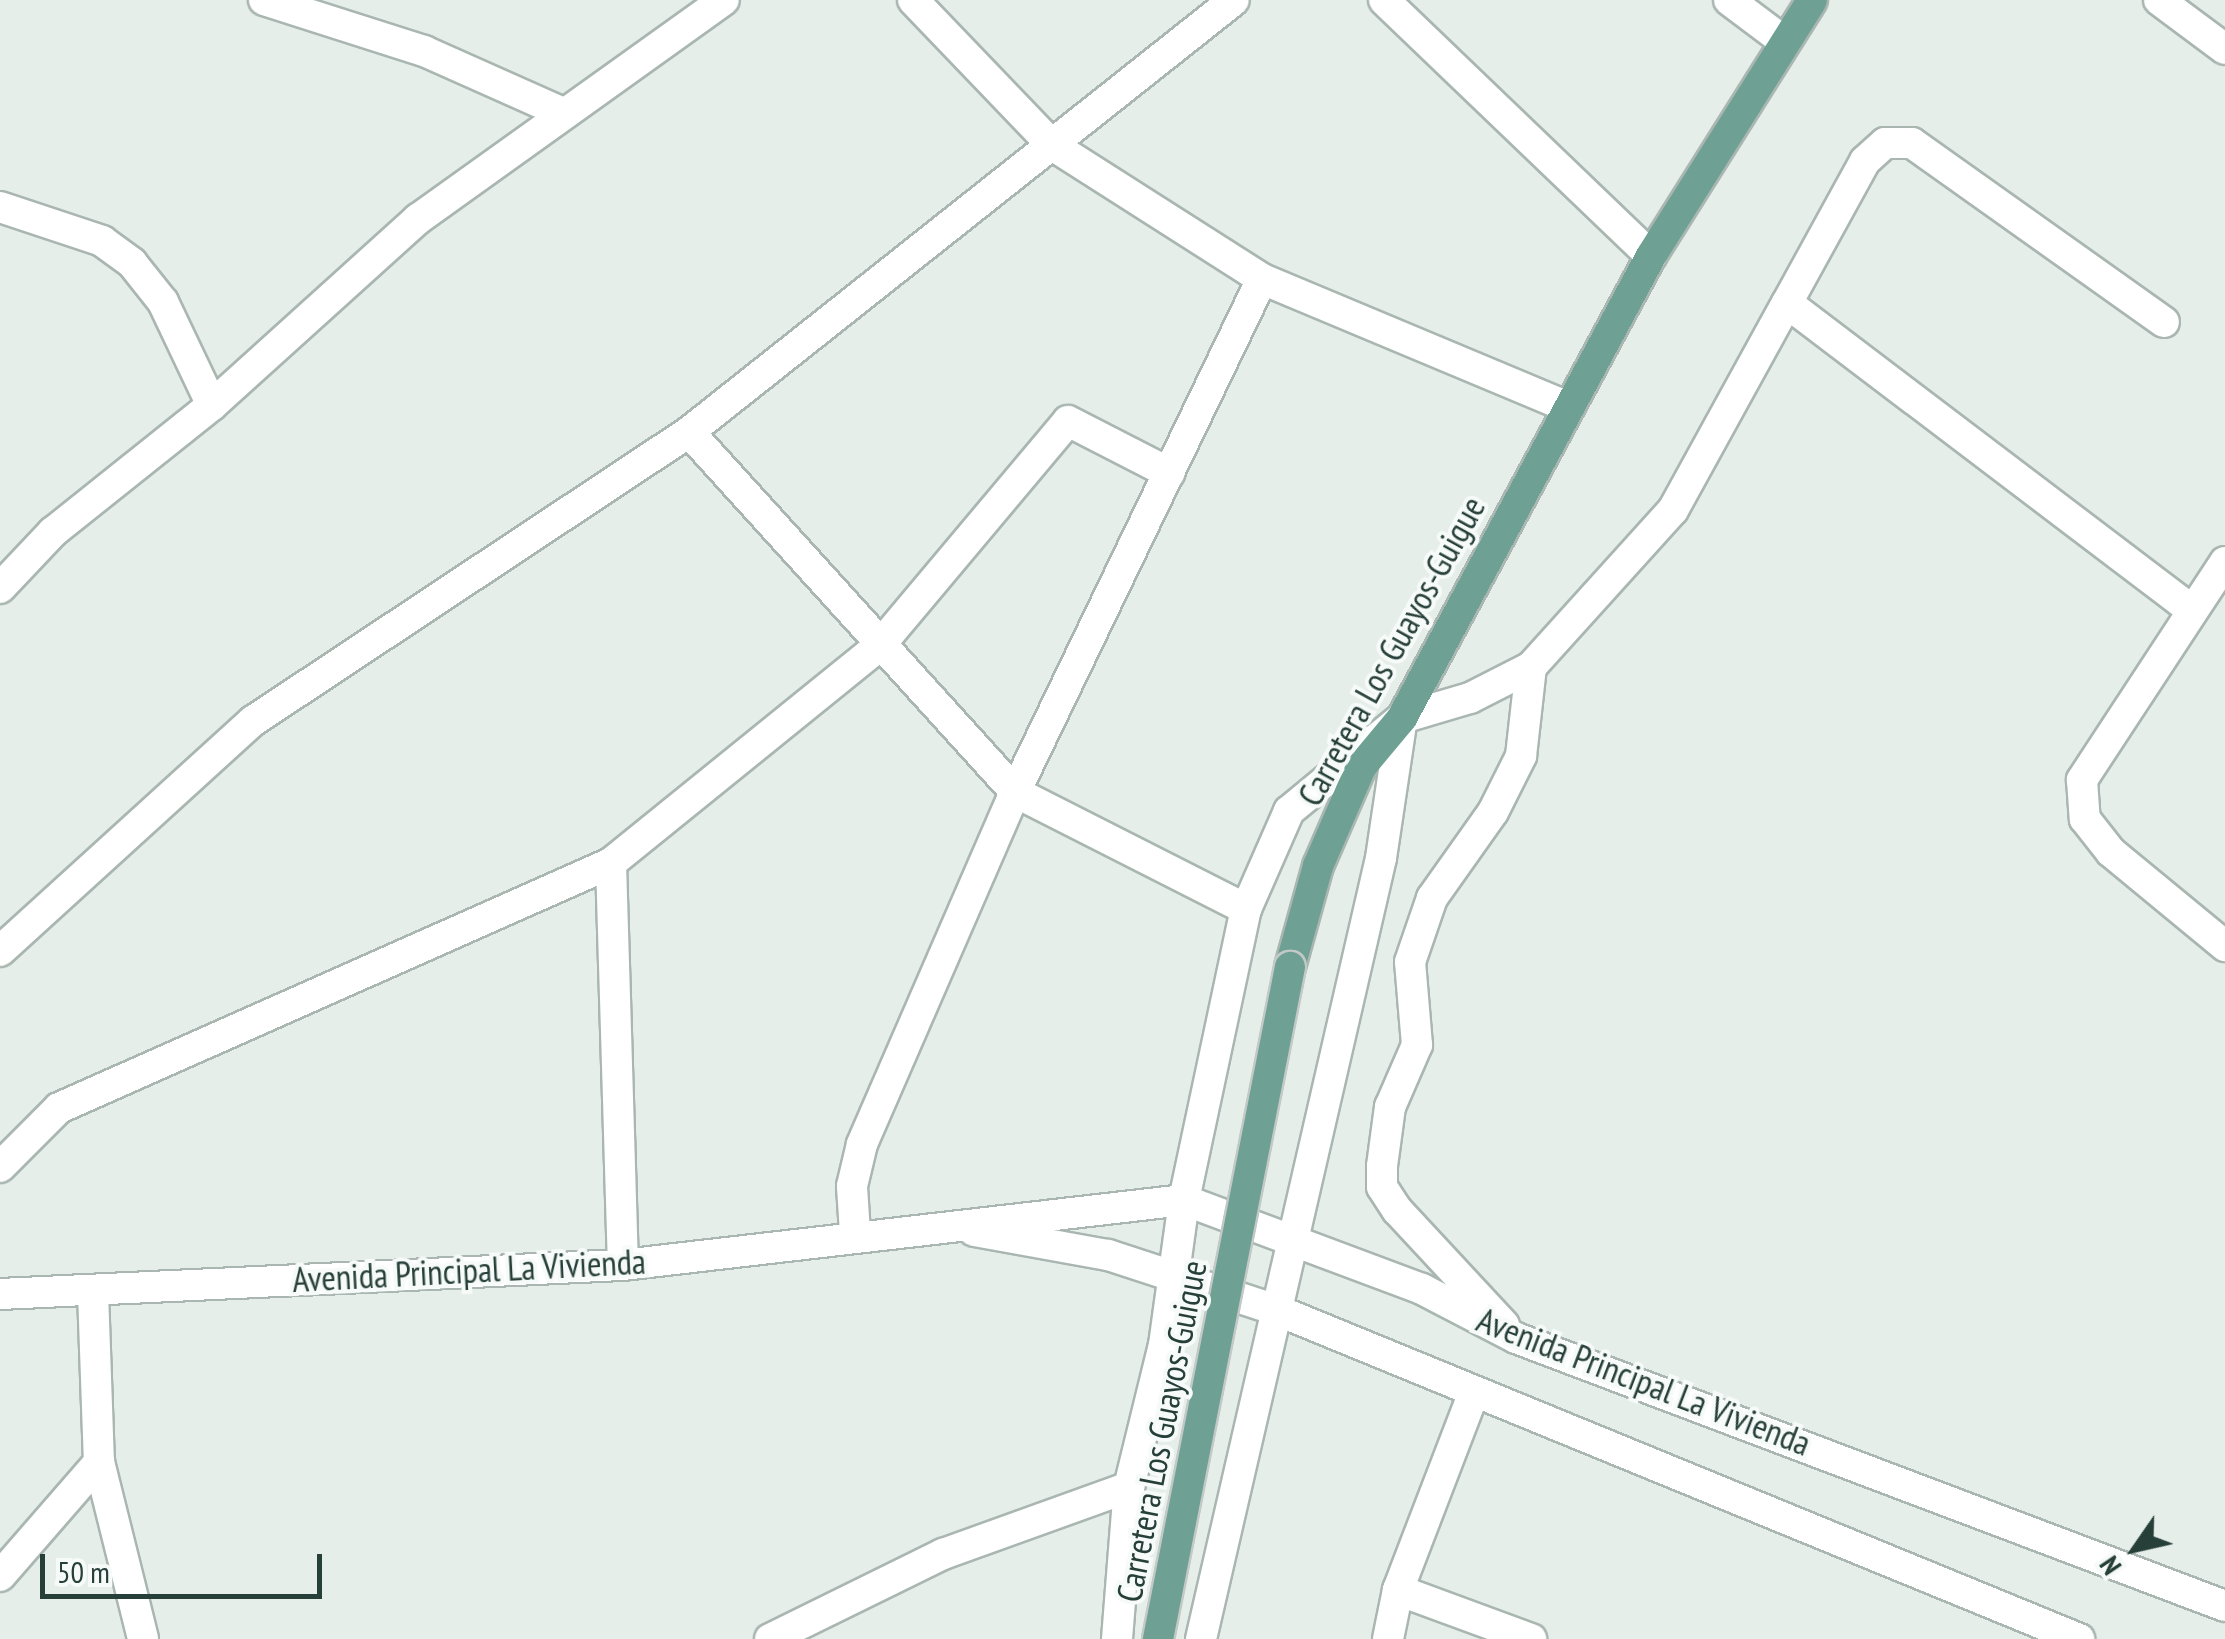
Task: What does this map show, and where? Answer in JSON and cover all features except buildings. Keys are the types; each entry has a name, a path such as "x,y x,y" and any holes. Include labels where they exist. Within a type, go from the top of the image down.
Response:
{"main road":[{"name":"Carretera Los Guayos-Guigue","path":"1158,1639 1290,967 1318,866 1361,767 1402,718 1652,256 1812,0"}],"street":[{"path":"264,0 424,52 561,112"},
{"path":"0,588 52,532 212,404 418,219 561,112 724,0"},
{"path":"913,0 1052,144 1262,279 1568,407"},
{"path":"0,951 253,722 689,432 1234,0"},
{"path":"1384,0 1652,256"},
{"path":"1729,0 1786,42"},
{"path":"2159,0 2225,50"},
{"path":"1118,1639 1129,1487 1174,1273 1184,1200 1246,909 1289,810 1402,718 1470,698 1532,667 1673,510 1864,162 1885,143 1912,143 2164,322"},
{"path":"0,207 102,240 132,263 163,302 212,404"},
{"path":"856,1233 852,1186 862,1144 1014,792 1262,279"},
{"path":"1787,302 2189,608"},
{"path":"0,1167 59,1108 612,863 880,644 1068,422 1168,473"},
{"path":"689,432 1014,792 1246,909"},
{"path":"2225,562 2189,608 2082,780 2085,819 2112,852 2225,946"},
{"path":"1516,1338 1397,1210 1382,1176 1390,1107 1417,1045 1410,962 1432,898 1493,812 1521,756 1532,667"},
{"path":"1201,1639 1380,858 1402,718"},
{"path":"612,863 624,1265"},
{"name":"Avenida Principal La Vivienda","path":"0,1294 624,1265 856,1233 1184,1200 1294,1237 1422,1288 1516,1338 2225,1606"},
{"name":"Avenida Principal La Vivienda","path":"936,1224 1174,1273 1279,1311 1473,1396 2078,1639"},
{"path":"93,1292 100,1462 143,1639"},
{"path":"1388,1639 1398,1590 1473,1396"},
{"path":"0,1576 100,1462"},
{"path":"776,1636 943,1554 1129,1487"},
{"path":"1398,1590 1531,1639"},
{"path":"776,1636 818,1639"}]}
